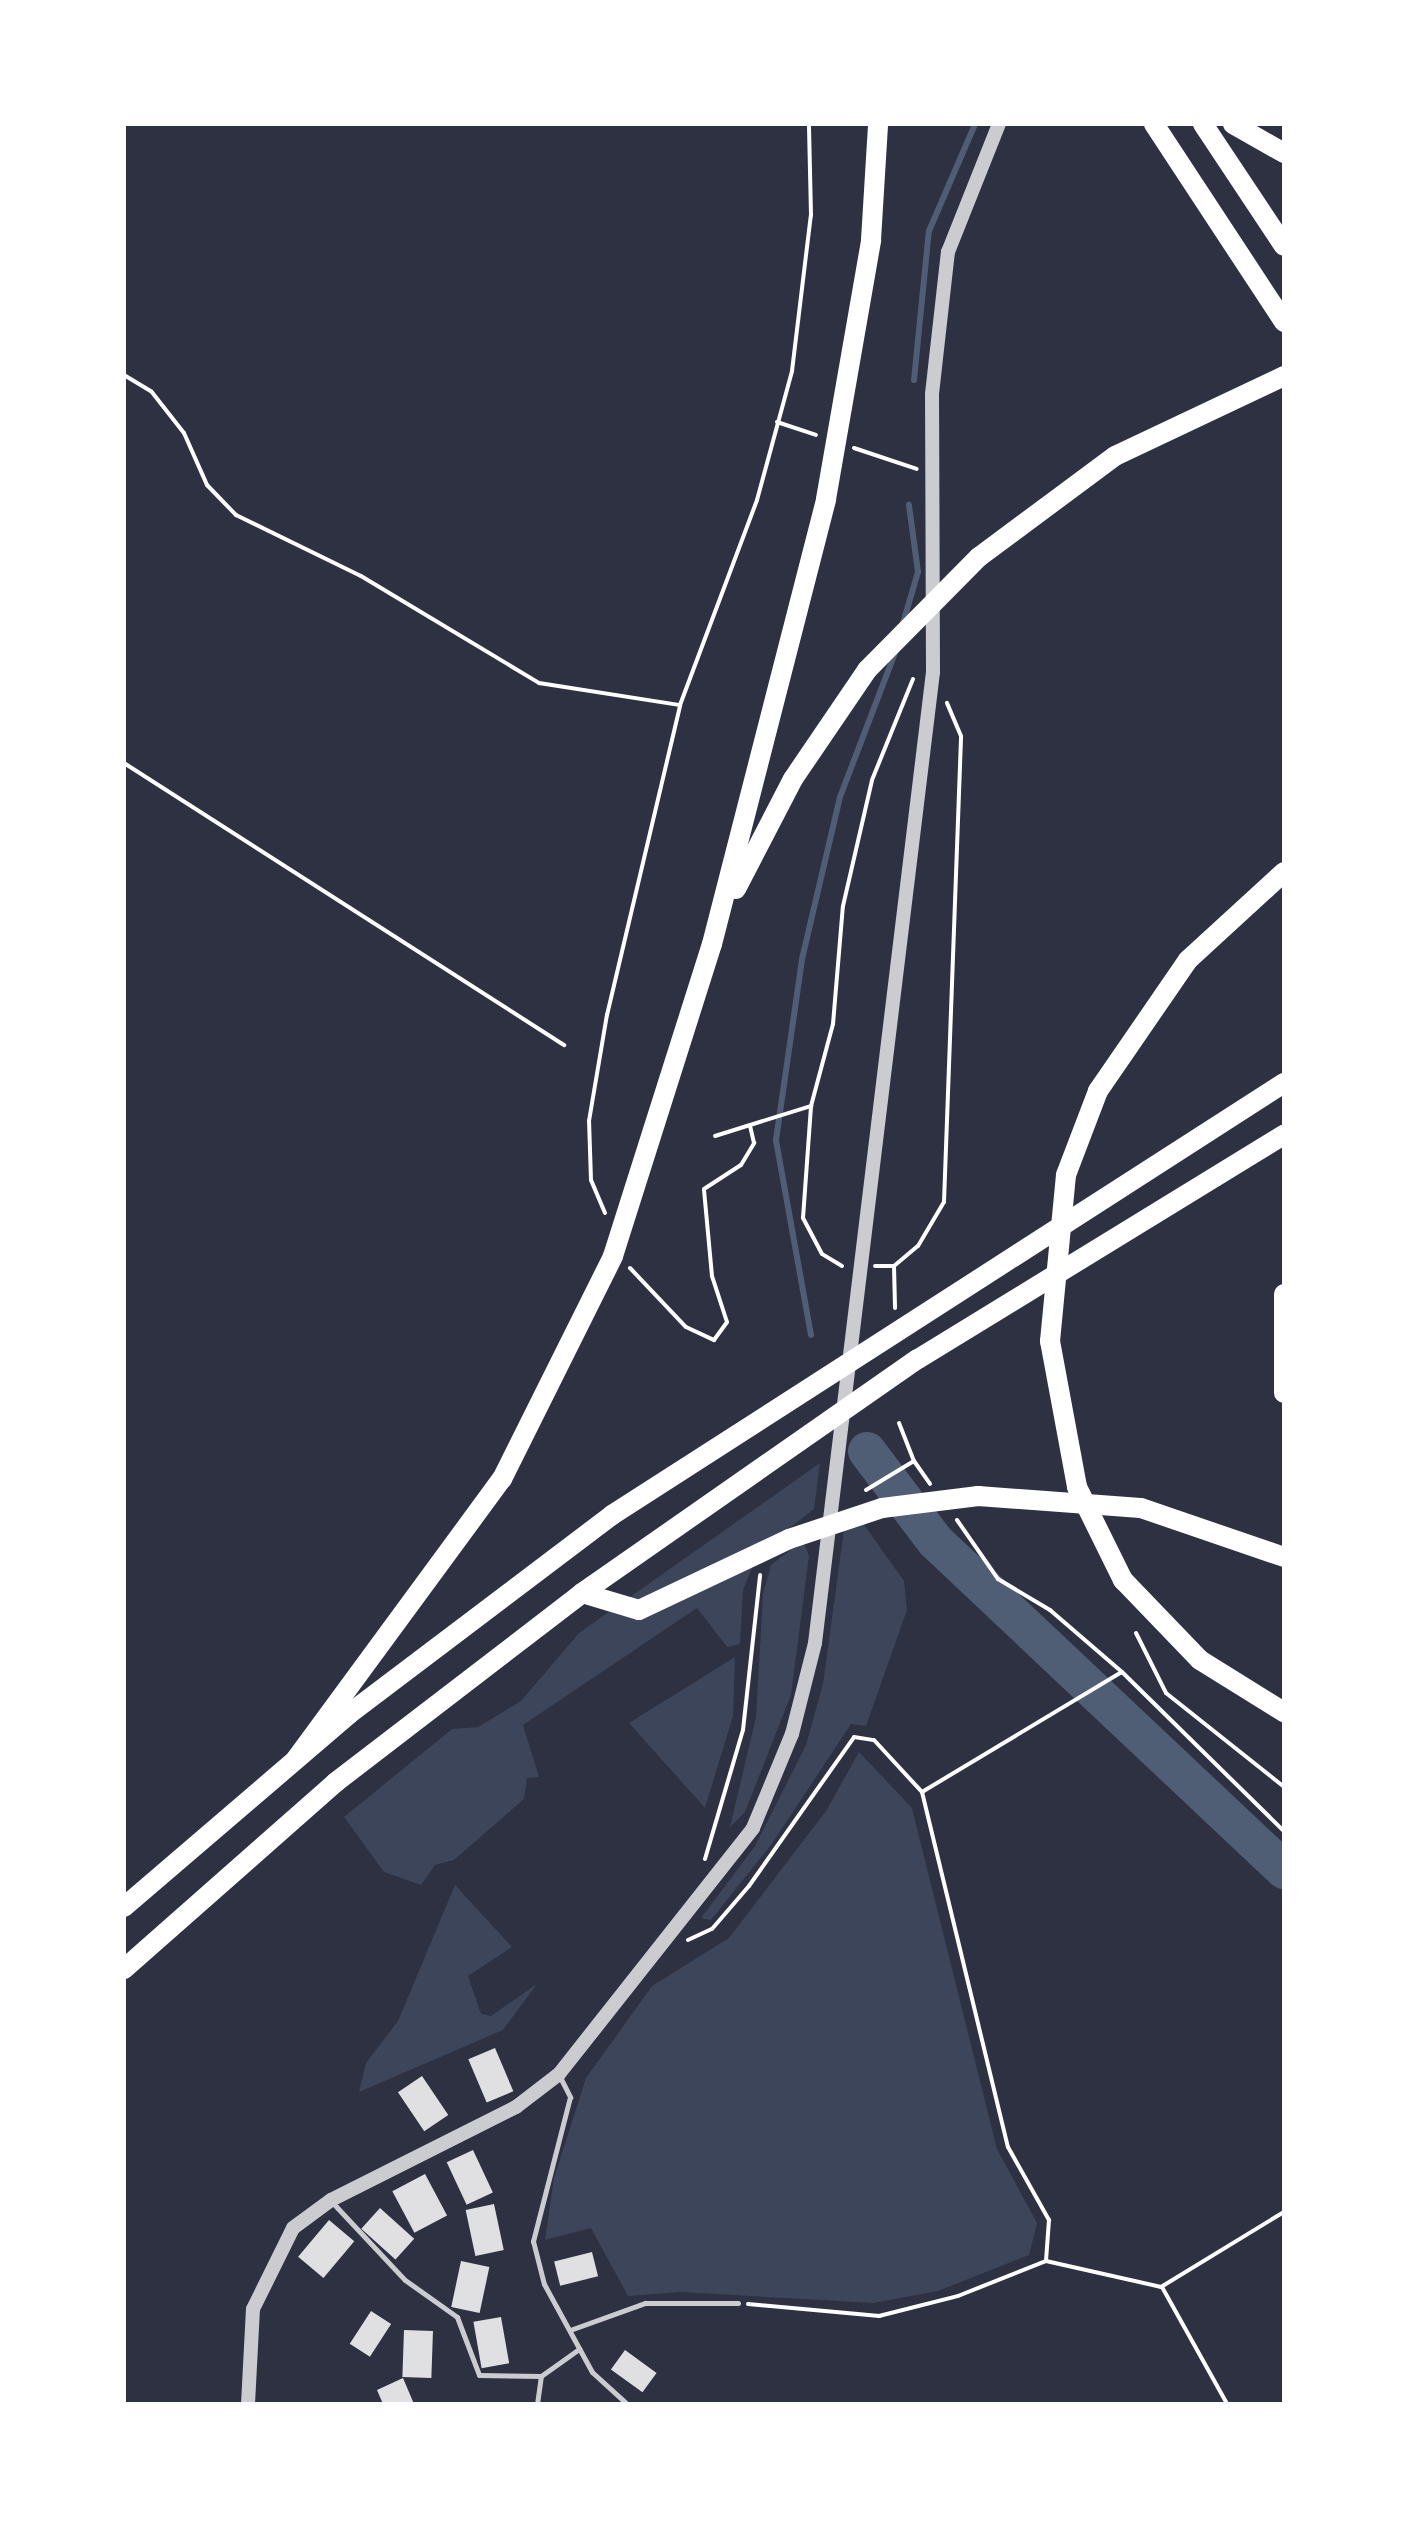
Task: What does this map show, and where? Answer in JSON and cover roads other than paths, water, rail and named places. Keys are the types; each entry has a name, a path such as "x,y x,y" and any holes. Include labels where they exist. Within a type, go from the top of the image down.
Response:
{"highway":[{"path":"296,1759 364,1660 462,1539 576,1343 642,1173 712,944 826,499 869,255 878,124"},
{"path":"1154,124 1284,322"},
{"path":"1203,124 1284,246"},
{"path":"1233,124 1284,153"},
{"path":"712,944 761,833 826,727 867,670 979,557 1115,456 1174,422 1284,376"},
{"path":"1284,872 1224,921 1145,1012 1076,1142 1052,1287 1050,1341 1063,1435 1102,1544 1178,1641 1284,1712"},
{"path":"1224,1121 1284,1075"},
{"path":"124,1907 296,1759 612,1515 933,1304 1284,1083"},
{"path":"124,1969 336,1782 582,1593 918,1359 1284,1135"},
{"path":"1182,1198 1284,1152"},
{"path":"1284,1294 1284,1393"},
{"path":"582,1593 639,1610 789,1539 882,1508 978,1496 1141,1508 1284,1557"}],"street":[{"path":"248,2404 253,2309 270,2263 293,2228 331,2200 516,2107 559,2074 753,1828 796,1719 815,1643 822,1565 933,672 932,394 948,252 999,124"}],"lane":[{"path":"559,2074 570,2097 533,2241 544,2284 579,2349 627,2404"},
{"path":"331,2200 405,2280 457,2317 479,2375 541,2376 579,2349"},
{"path":"570,2330 645,2303 738,2303"},
{"path":"537,2404 541,2376"}],"waterway":[{"path":"914,380 929,231 975,124"},
{"path":"903,623 918,572 909,505"},
{"path":"811,1335 776,1140 802,959 840,797 895,653"},
{"path":"867,1451 935,1541 1284,1870"}]}
